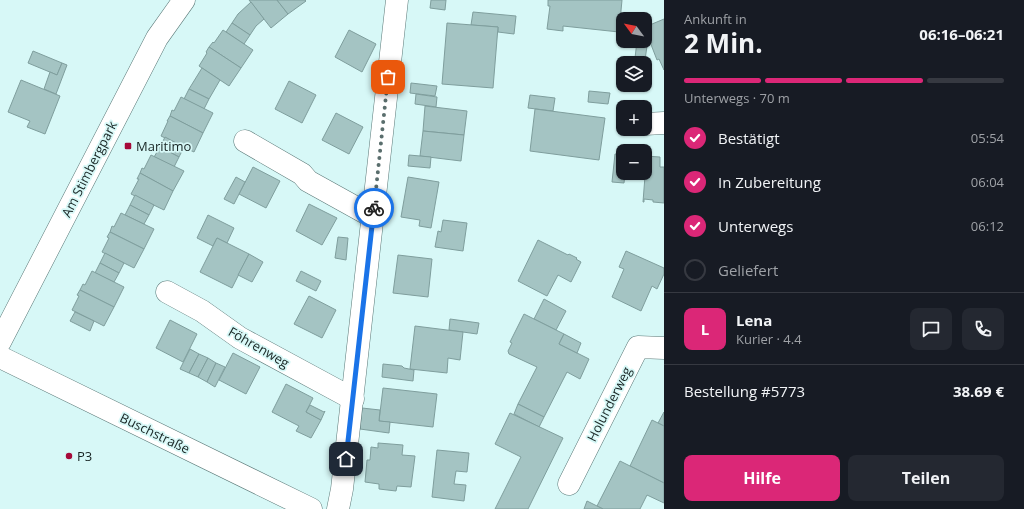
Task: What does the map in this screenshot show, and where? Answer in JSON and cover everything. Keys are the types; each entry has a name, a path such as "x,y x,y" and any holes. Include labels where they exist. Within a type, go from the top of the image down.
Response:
{"street":[{"name":"Am Stimbergpark","path":"0,342 157,38 184,0"},
{"path":"338,509 342,490 353,399 397,0"},
{"path":"652,124 664,123"},
{"path":"245,141 302,174 308,181 373,217"},
{"name":"Föhrenweg","path":"167,292 202,311 240,338 353,399"},
{"name":"Holunderweg","path":"569,484 638,347 664,348"},
{"name":"Buschstraße","path":"0,357 311,509"}],"building":[{"path":"249,0 277,0 288,14 271,28"},
{"path":"277,0 305,0 306,1 288,14"},
{"path":"431,0 446,0 445,10 430,8"},
{"path":"548,0 622,0 621,12 616,12 616,32 563,26 563,31 547,29 550,6 548,6"},
{"path":"251,2 264,19 256,26 250,35 232,23 238,14"},
{"path":"473,12 516,16 514,34 498,32 498,27 471,25"},
{"path":"664,19 664,70 659,59 657,60 652,47 652,24"},
{"path":"232,23 250,35 244,44 226,32"},
{"path":"447,23 498,27 493,88 442,84"},
{"path":"223,30 253,50 241,68 209,47 213,42 214,43"},
{"path":"349,30 376,44 362,72 335,57"},
{"path":"209,47 241,68 229,86 199,66"},
{"path":"636,48 647,48 646,56 635,56"},
{"path":"33,51 62,63 57,75 28,63"},
{"path":"62,63 67,65 56,94 44,89 50,72 57,75"},
{"path":"202,68 220,80 209,99 189,89"},
{"path":"21,80 60,96 45,134 27,127 30,121 8,112"},
{"path":"289,81 316,95 302,123 275,109"},
{"path":"411,83 437,86 435,96 410,93"},
{"path":"189,89 209,99 204,109 184,99"},
{"path":"589,91 610,93 608,104 588,102"},
{"path":"416,94 437,97 436,107 415,104"},
{"path":"530,95 555,98 553,111 528,108"},
{"path":"181,97 213,113 203,133 170,116 172,110 174,111"},
{"path":"425,106 467,111 464,135 423,131"},
{"path":"535,109 605,118 599,160 530,151"},
{"path":"336,113 363,127 349,154 322,140"},
{"path":"170,116 203,133 194,152 161,136"},
{"path":"423,131 464,135 461,161 420,156"},
{"path":"165,137 184,147 179,157 160,147"},
{"path":"160,147 179,157 174,167 154,157"},
{"path":"616,154 616,180 624,180 624,183 612,182"},
{"path":"151,155 184,171 173,191 140,173 142,168 144,169"},
{"path":"409,155 431,157 430,168 408,166"},
{"path":"652,156 660,157 660,167 664,167 664,203 644,199 643,202 645,180 652,180"},
{"path":"253,167 280,181 266,208 239,194"},
{"path":"140,173 173,191 164,210 131,194 139,179 137,179"},
{"path":"236,177 245,182 234,204 224,199"},
{"path":"408,177 439,182 431,228 419,226 420,220 401,217"},
{"path":"135,195 154,205 149,215 130,205"},
{"path":"309,204 337,218 322,245 296,231"},
{"path":"130,205 149,215 144,224 125,215"},
{"path":"121,213 154,229 144,249 110,232 112,226 114,227"},
{"path":"208,215 234,228 227,243 217,238 213,246 197,238"},
{"path":"443,220 467,223 463,251 435,247 438,231 441,232"},
{"path":"110,232 144,249 134,268 102,252 109,238 107,237"},
{"path":"338,237 348,238 346,260 335,258"},
{"path":"217,238 249,254 232,288 200,272"},
{"path":"538,240 577,258 576,259 581,262 571,282 558,275 547,296 518,281"},
{"path":"626,251 664,268 664,274 657,289 652,286 641,311 612,297 624,269 619,267"},
{"path":"105,253 124,263 119,273 100,263"},
{"path":"249,254 263,262 252,282 238,275"},
{"path":"398,255 432,259 428,297 393,293"},
{"path":"100,263 119,273 114,282 95,273"},
{"path":"92,271 124,287 114,307 80,290 83,284 85,285"},
{"path":"301,271 321,281 316,291 296,281"},
{"path":"80,290 114,307 104,326 72,310 79,296 77,295"},
{"path":"309,296 336,310 322,338 294,324"},
{"path":"544,299 566,311 556,330 534,319"},
{"path":"75,312 94,321 90,331 70,321"},
{"path":"524,314 564,334 559,344 589,359 580,379 567,372 544,417 518,404 537,367 509,354 508,351 512,343 510,342"},
{"path":"450,319 479,323 477,334 449,330"},
{"path":"170,320 197,334 183,362 156,348"},
{"path":"415,326 463,332 460,360 448,358 447,373 410,369"},
{"path":"564,334 581,343 577,353 559,344"},
{"path":"190,349 199,354 189,373 180,369"},
{"path":"233,353 260,367 246,394 219,380"},
{"path":"199,354 208,358 198,377 189,373"},
{"path":"208,358 216,363 207,382 198,377"},
{"path":"216,363 225,367 215,387 207,382"},
{"path":"383,364 402,366 404,368 414,370 413,381 382,377"},
{"path":"286,384 313,398 306,412 321,420 311,438 296,431 299,426 272,412"},
{"path":"383,388 437,394 433,427 379,421"},
{"path":"518,404 544,417 539,427 514,414"},
{"path":"310,405 324,412 325,411 321,420 306,412"},
{"path":"362,408 380,410 379,421 390,422 389,433 360,429"},
{"path":"664,412 664,426 658,423"},
{"path":"510,413 563,438 528,509 495,509 521,457 495,444"},
{"path":"652,420 664,426 664,483 630,466"},
{"path":"378,443 403,445 402,455 415,456 411,487 397,486 396,491 379,489 379,484 365,482 367,460 370,460 371,447 378,448"},
{"path":"437,450 469,453 467,472 456,471 454,484 466,485 464,501 432,497"},
{"path":"620,461 664,483 664,503 647,495 640,509 603,509 597,506"},
{"path":"587,501 603,509 584,509"}],"way so far":[{"path":"374,208 388,77"}],"place":[{"name":"Maritimo","path":"128,146"},
{"name":"P3","path":"69,456"}],"route":[{"path":"346,459 374,208"}]}
